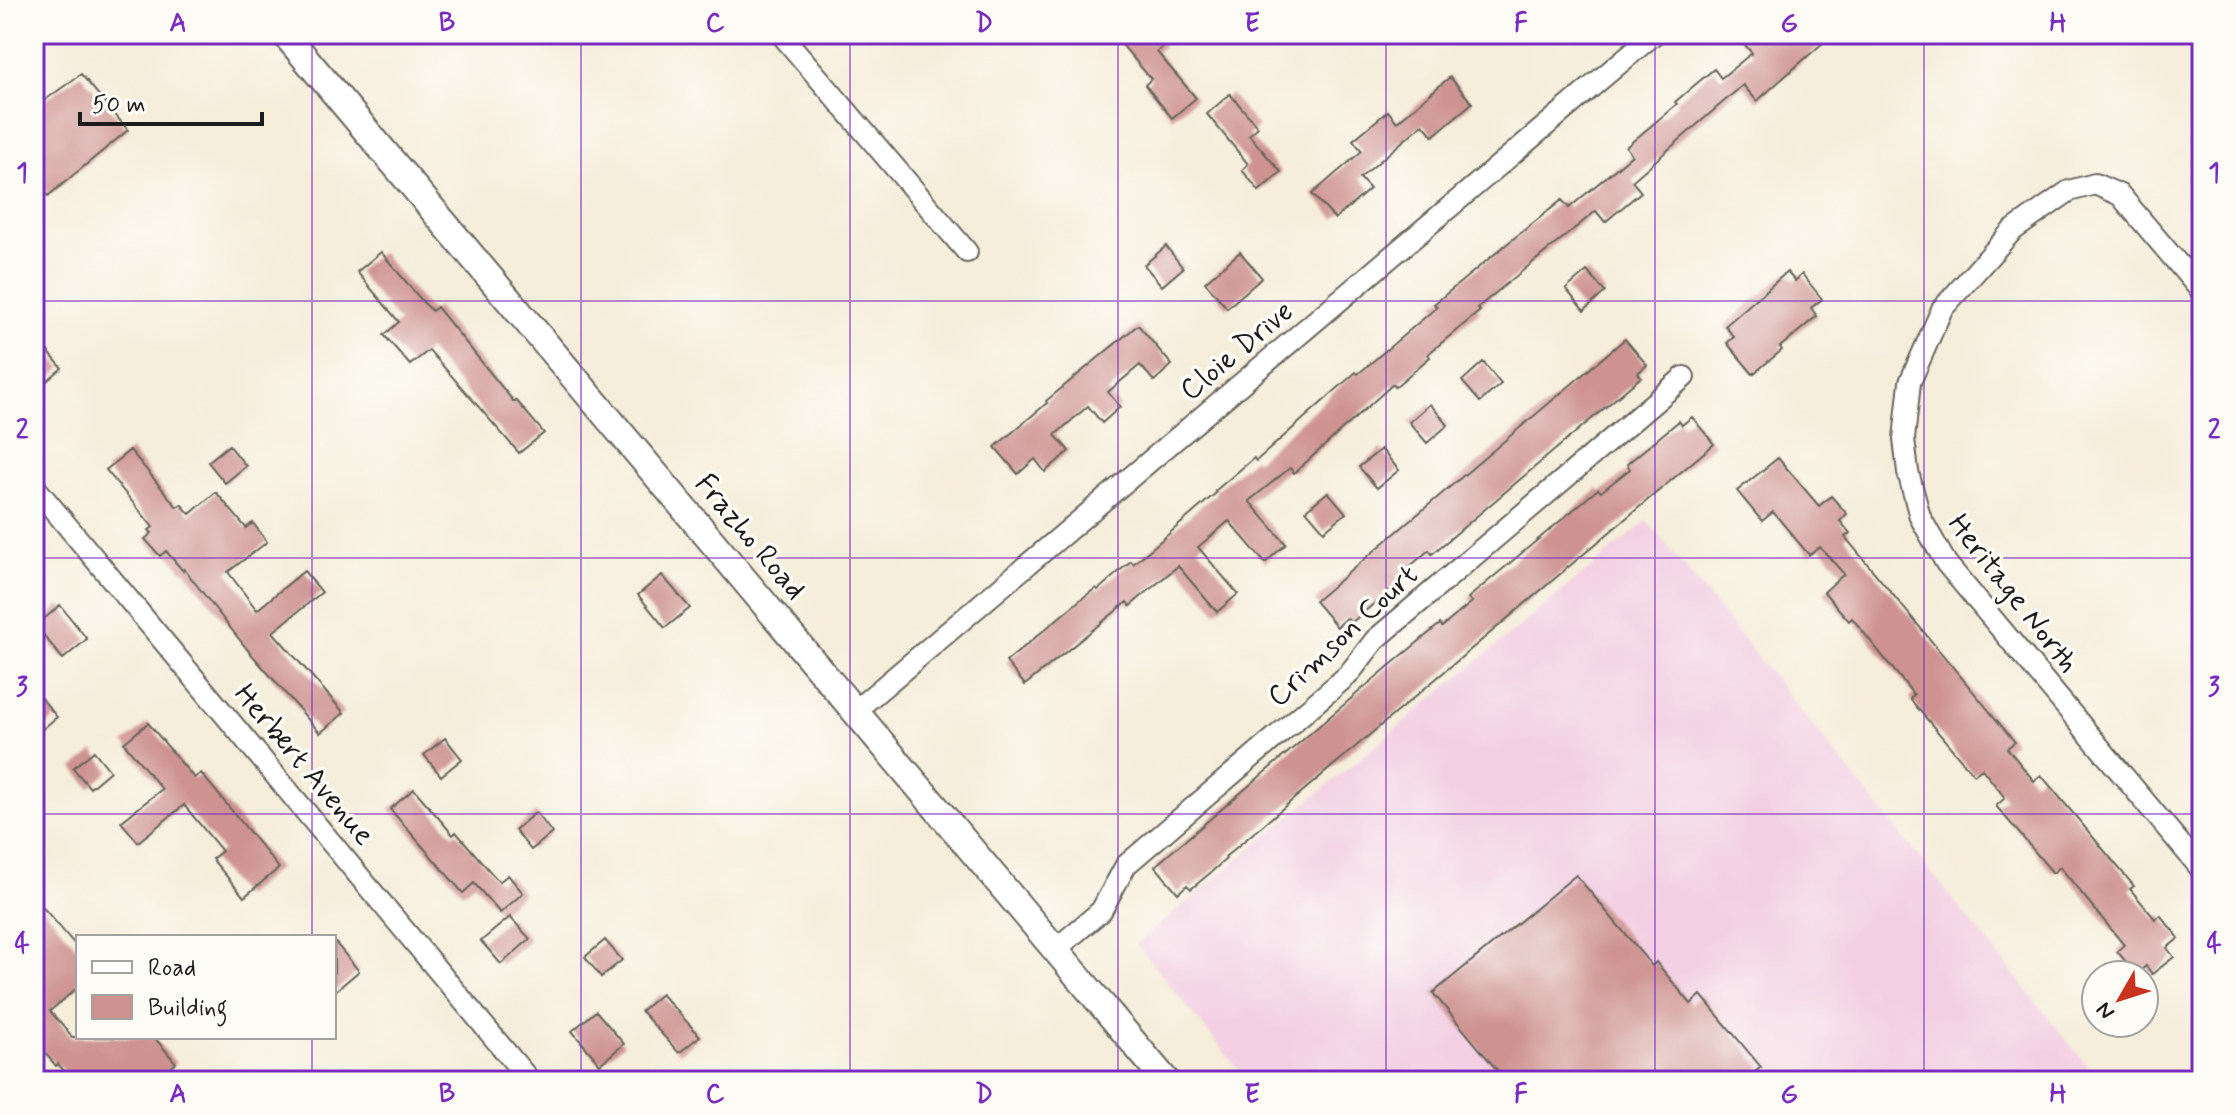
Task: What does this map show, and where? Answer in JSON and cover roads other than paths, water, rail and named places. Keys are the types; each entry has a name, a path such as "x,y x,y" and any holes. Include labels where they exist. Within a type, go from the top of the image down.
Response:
{"street":[{"name":"Frazho Road","path":"285,34 1166,1081"},
{"path":"781,34 967,252"},
{"name":"Cloie Drive","path":"856,710 1654,34"},
{"name":"Heritage North","path":"2202,292 2120,195 2095,184 2069,191 2012,231 1942,309 1910,382 1904,439 1915,502 1925,529 1954,575 2202,870"},
{"name":"Crimson Court","path":"1056,949 1101,911 1126,865 1348,675 1375,640 1684,377"},
{"name":"Herbert Avenue","path":"34,486 530,1081"}]}
